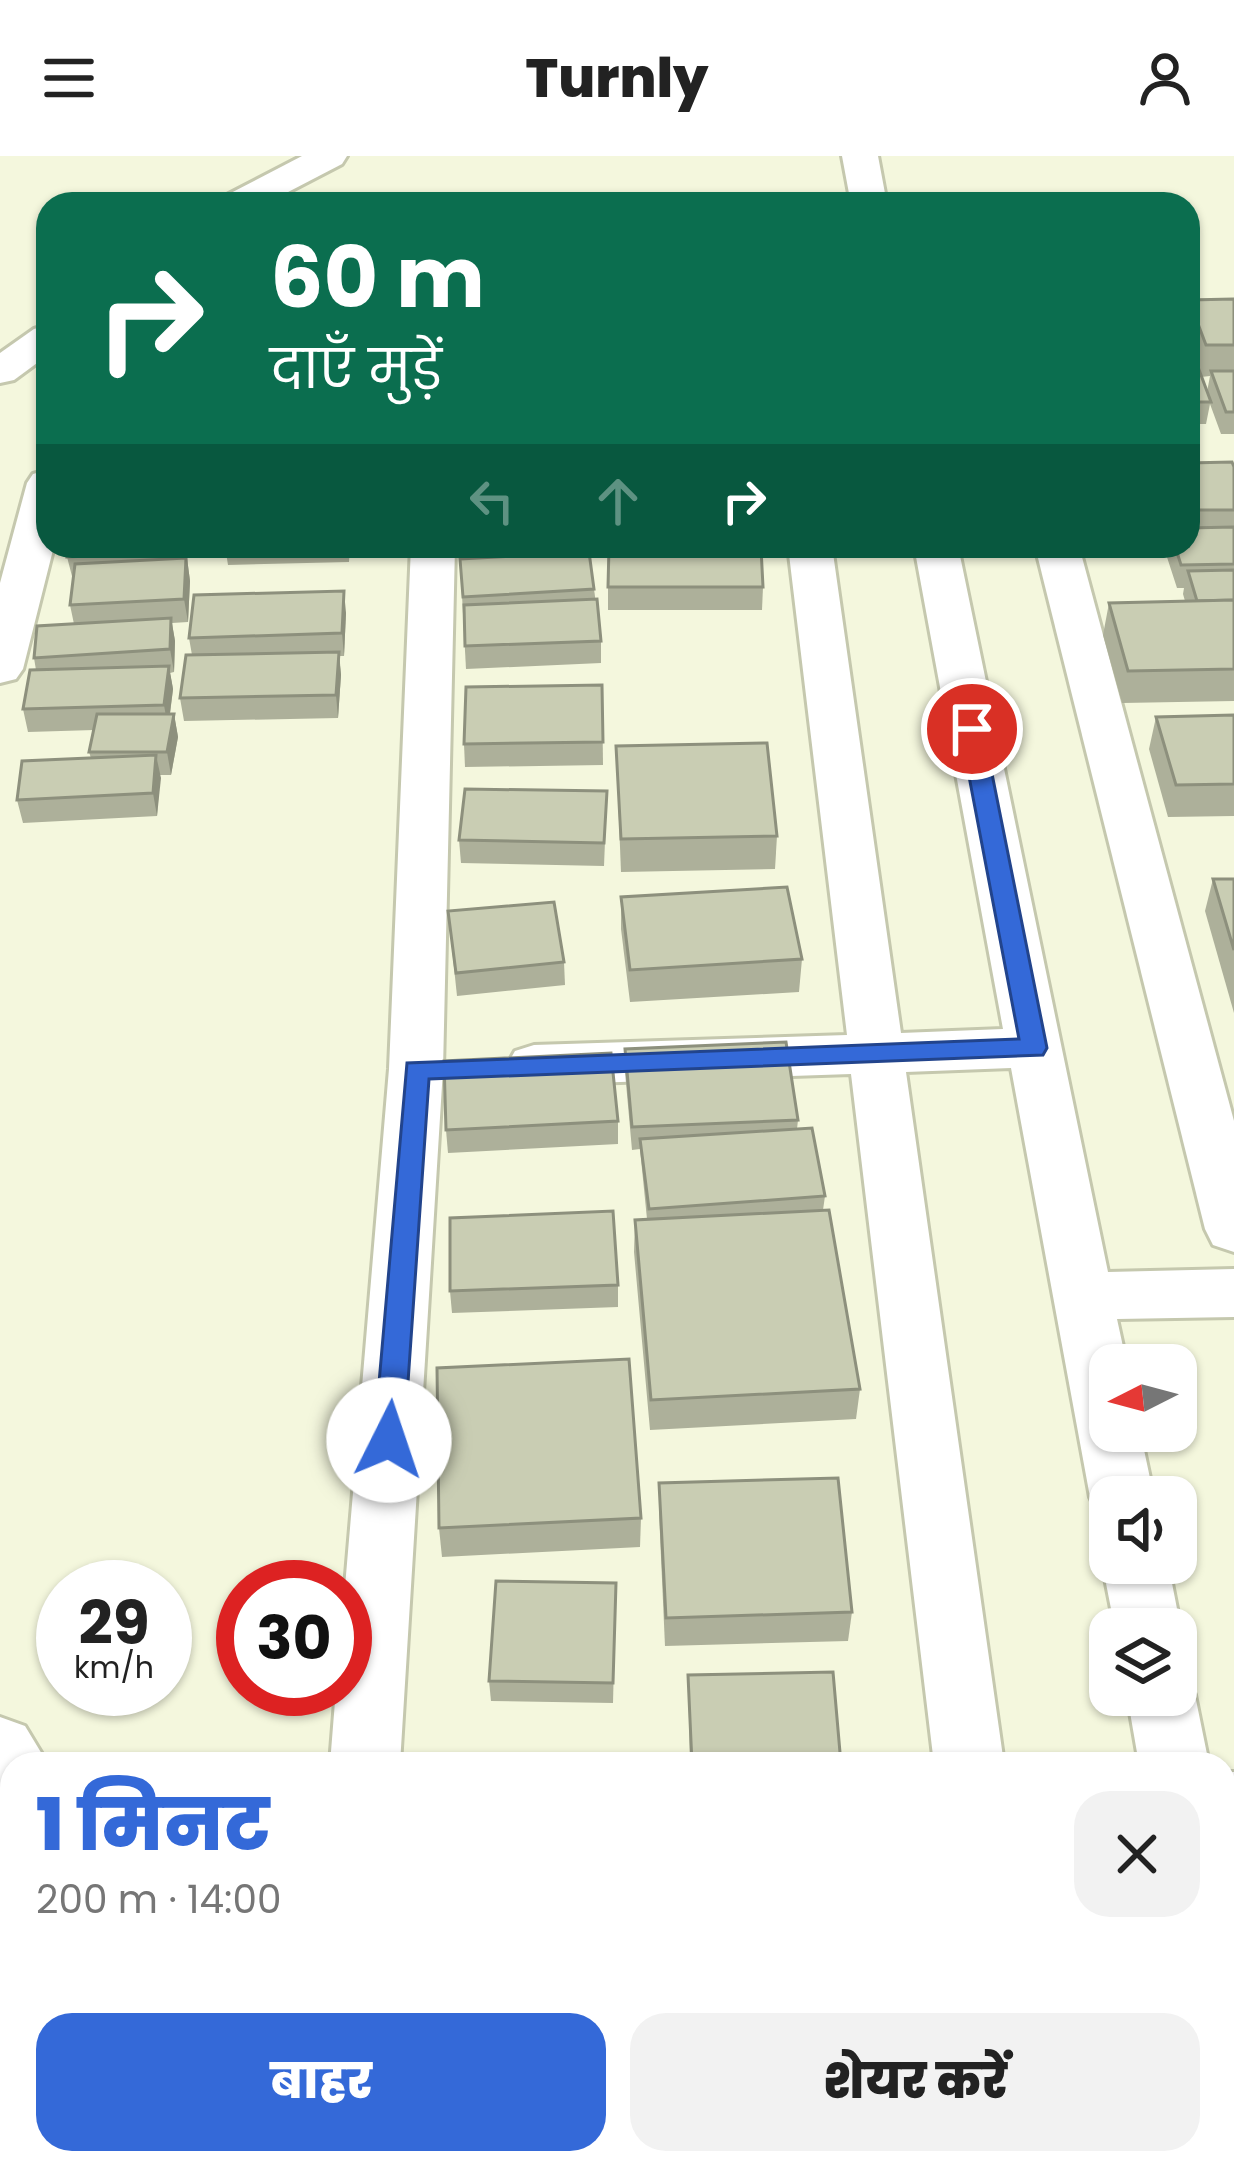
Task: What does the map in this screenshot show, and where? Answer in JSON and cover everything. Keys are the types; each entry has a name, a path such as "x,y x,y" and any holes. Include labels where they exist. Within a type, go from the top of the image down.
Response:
{"street":[{"path":"260,192 328,156"},
{"path":"860,156 867,192"},
{"path":"0,370 36,346"},
{"path":"0,669 36,530"},
{"path":"367,1752 454,1068 434,558"},
{"path":"812,558 968,1752"},
{"path":"938,558 1118,1476"},
{"path":"1060,558 1234,1229"},
{"path":"454,1068 1034,1048"},
{"path":"1083,1296 1234,1293"},
{"path":"1165,1716 1172,1752"}],"building":[{"path":"1234,299 1234,345 1206,345 1200,329 1200,300"},
{"path":"1211,371 1234,371 1234,412 1226,412"},
{"path":"1200,372 1211,402 1200,402"},
{"path":"1232,462 1234,510 1200,510 1200,463"},
{"path":"1234,527 1234,564 1181,565 1179,558 1200,558 1200,528"},
{"path":"186,558 184,599 70,605 75,564"},
{"path":"590,558 594,589 463,597 460,559"},
{"path":"609,558 762,558 763,587 608,587"},
{"path":"1234,570 1234,600 1197,601 1188,571"},
{"path":"344,591 342,633 189,638 194,595"},
{"path":"597,599 601,641 465,646 464,605"},
{"path":"1234,600 1234,669 1128,671 1109,603"},
{"path":"171,618 170,649 34,658 37,626"},
{"path":"339,652 336,695 180,698 186,655"},
{"path":"169,666 164,705 23,709 30,670"},
{"path":"602,685 603,742 464,744 466,687"},
{"path":"97,714 174,714 167,752 89,752"},
{"path":"1234,715 1234,784 1176,785 1156,717"},
{"path":"767,743 777,836 621,839 616,746"},
{"path":"156,755 153,793 17,800 22,761"},
{"path":"465,789 607,791 604,843 459,840"},
{"path":"1213,879 1234,879 1234,950"},
{"path":"787,887 802,959 630,970 621,897"},
{"path":"554,902 564,962 456,973 448,911"},
{"path":"786,1042 798,1120 632,1127 625,1049"},
{"path":"611,1053 618,1121 446,1130 444,1061"},
{"path":"812,1128 825,1196 649,1209 640,1139"},
{"path":"829,1210 860,1389 651,1400 635,1220"},
{"path":"613,1211 618,1285 450,1291 450,1218"},
{"path":"629,1359 641,1518 439,1528 437,1368"},
{"path":"838,1478 852,1612 666,1618 659,1483"},
{"path":"496,1581 616,1583 613,1683 489,1681"},
{"path":"833,1672 840,1752 691,1752 688,1675"}],"route":[{"path":"389,1440 416,1070 1034,1048 972,729"}]}
